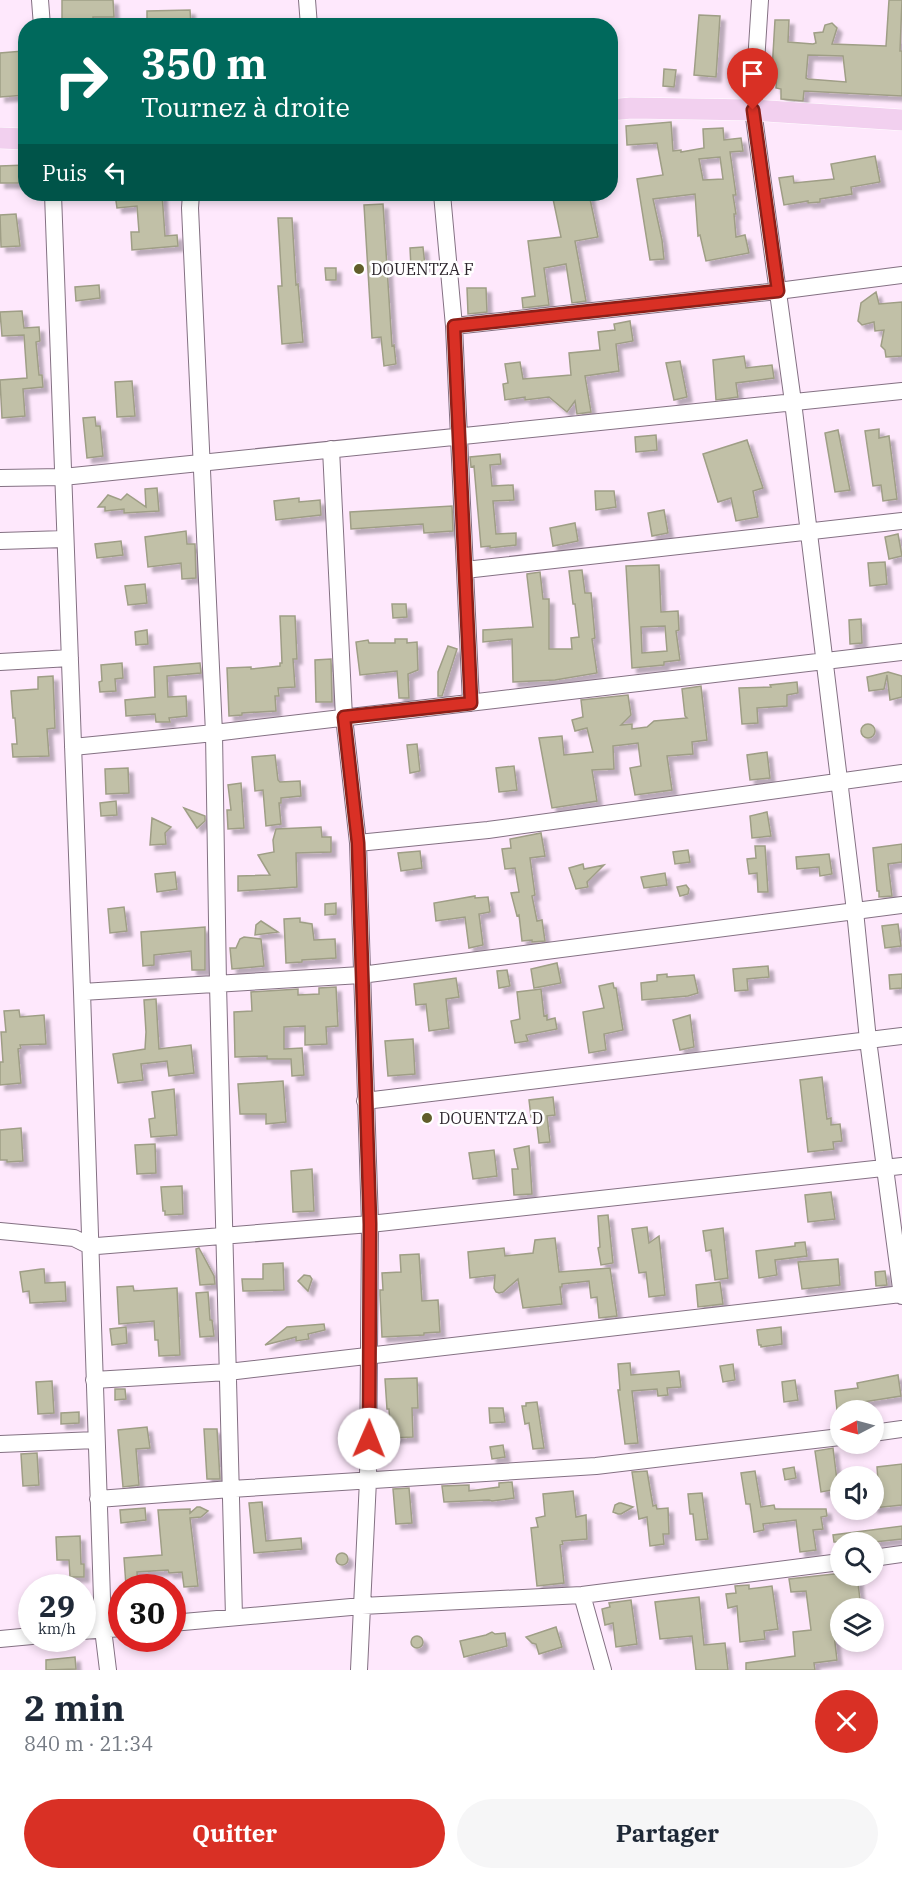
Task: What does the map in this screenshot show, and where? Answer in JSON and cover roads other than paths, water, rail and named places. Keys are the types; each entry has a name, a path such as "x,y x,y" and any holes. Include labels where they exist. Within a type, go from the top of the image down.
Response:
{"main road":[{"path":"618,109 753,110 902,120"},
{"path":"0,138 18,139"}],"street":[{"path":"40,0 41,18"},
{"path":"307,0 308,18"},
{"path":"94,1380 228,1372 902,1295 894,1167 868,1040 855,911 793,402 753,110 760,0"},
{"path":"52,201 103,1629 108,1670"},
{"path":"191,201 214,733 234,1617"},
{"path":"443,201 454,326 471,703"},
{"path":"454,326 778,291 902,275"},
{"path":"0,478 63,477 902,391"},
{"path":"331,449 344,717 358,843 370,1224 368,1480 359,1670"},
{"path":"465,570 902,521"},
{"path":"0,541 65,539"},
{"path":"73,747 214,733 902,652"},
{"path":"0,662 70,658"},
{"path":"358,843 488,830 902,773"},
{"path":"82,992 362,975 902,905"},
{"path":"365,1101 902,1036"},
{"path":"0,1231 74,1238 90,1246 224,1237 370,1224 894,1167"},
{"path":"884,1431 902,1429"},
{"path":"99,1499 596,1466 830,1438"},
{"path":"0,1444 96,1440"},
{"path":"884,1556 902,1554"},
{"path":"186,1622 362,1606 582,1595 830,1563"},
{"path":"582,1595 603,1670"},
{"path":"96,1630 108,1629"},
{"path":"0,1639 18,1637"}],"place":[{"name":"DOUENTZA F","path":"359,269"},
{"name":"DOUENTZA D","path":"427,1118"}]}
